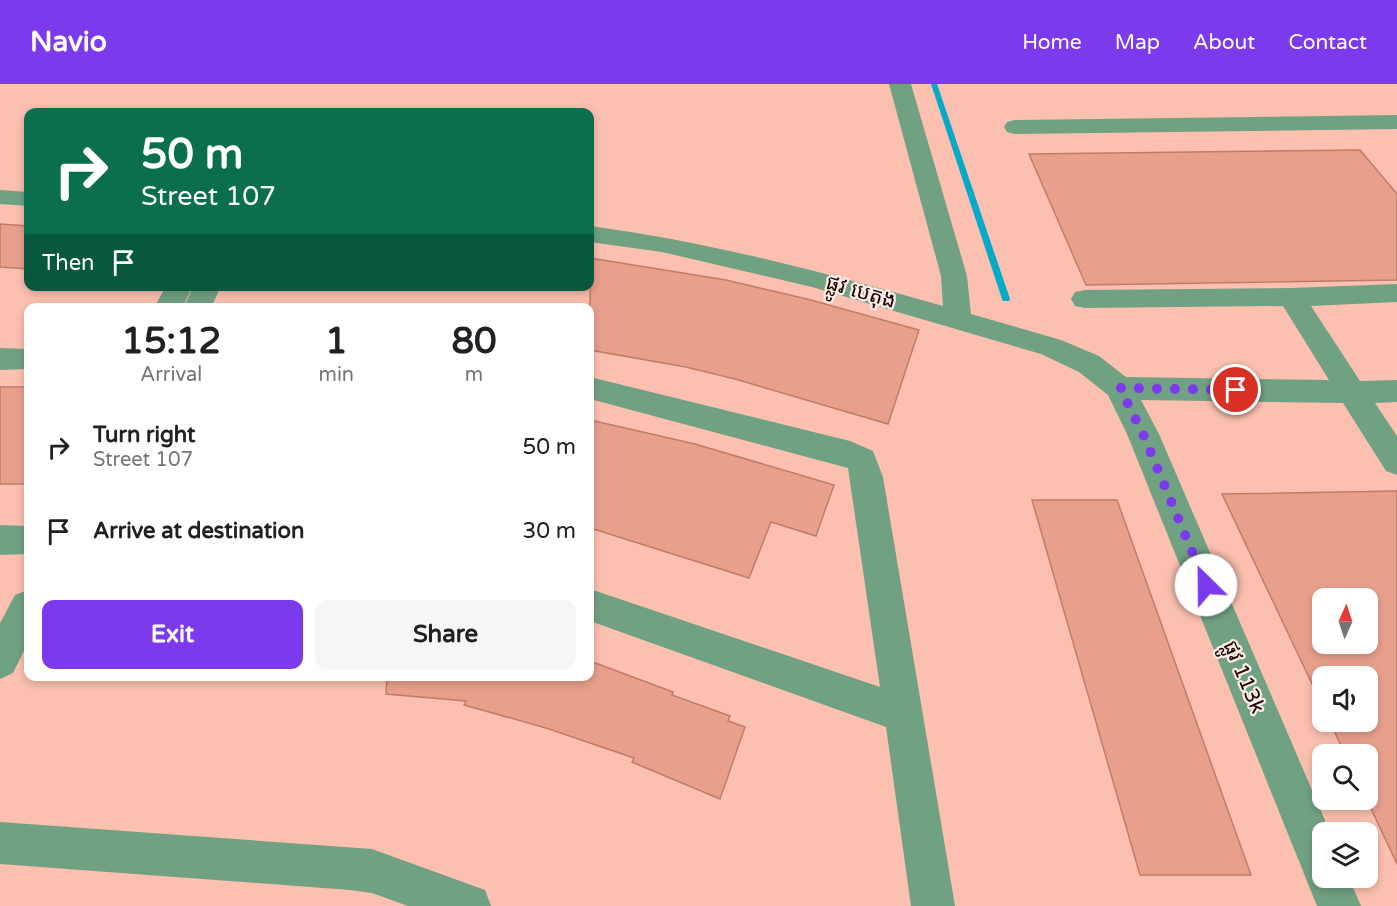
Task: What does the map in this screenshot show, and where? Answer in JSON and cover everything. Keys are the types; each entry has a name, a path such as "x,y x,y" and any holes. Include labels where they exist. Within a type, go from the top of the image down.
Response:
{"street":[{"path":"900,84 954,276 958,319"},
{"path":"1015,127 1388,122 1397,146"},
{"path":"0,197 24,199"},
{"name":"ផ្លូវ បេតុង","path":"594,235 662,244 815,279 958,319 1051,347 1089,364 1120,388"},
{"path":"1084,299 1291,297 1397,293"},
{"path":"1291,297 1397,462"},
{"path":"0,358 24,358"},
{"path":"1120,388 1397,391"},
{"name":"ផ្លូវ 113k","path":"1120,388 1143,434 1312,841"},
{"path":"594,389 850,454 862,460 867,477 905,715 933,906"},
{"path":"0,540 24,540"},
{"path":"594,606 905,715"},
{"path":"0,661 24,614"},
{"path":"0,843 350,868 372,871 469,906"},
{"path":"1331,888 1339,906"}],"building":[{"path":"1360,150 1397,194 1397,280 1086,285 1029,154"},
{"path":"0,224 24,226 24,269 0,267"},
{"path":"594,259 726,280 807,299 919,330 888,424 735,379 686,367 594,351 594,303 590,303 590,291 594,291"},
{"path":"0,387 24,387 24,484 0,484"},
{"path":"594,421 695,444 834,485 816,536 771,522 749,578 594,529"},
{"path":"1397,491 1397,864 1372,810 1378,810 1378,744 1340,744 1335,732 1378,732 1378,666 1312,666 1312,684 1222,494"},
{"path":"1032,500 1117,500 1251,875 1140,875"},
{"path":"594,662 730,716 728,721 745,727 720,799 632,762 634,758 546,728 464,705 466,701 386,694 387,681 594,681"}],"waterway":[{"path":"934,84 1006,299"}],"route":[{"path":"1206,585 1143,434 1120,388 1236,390"}]}
